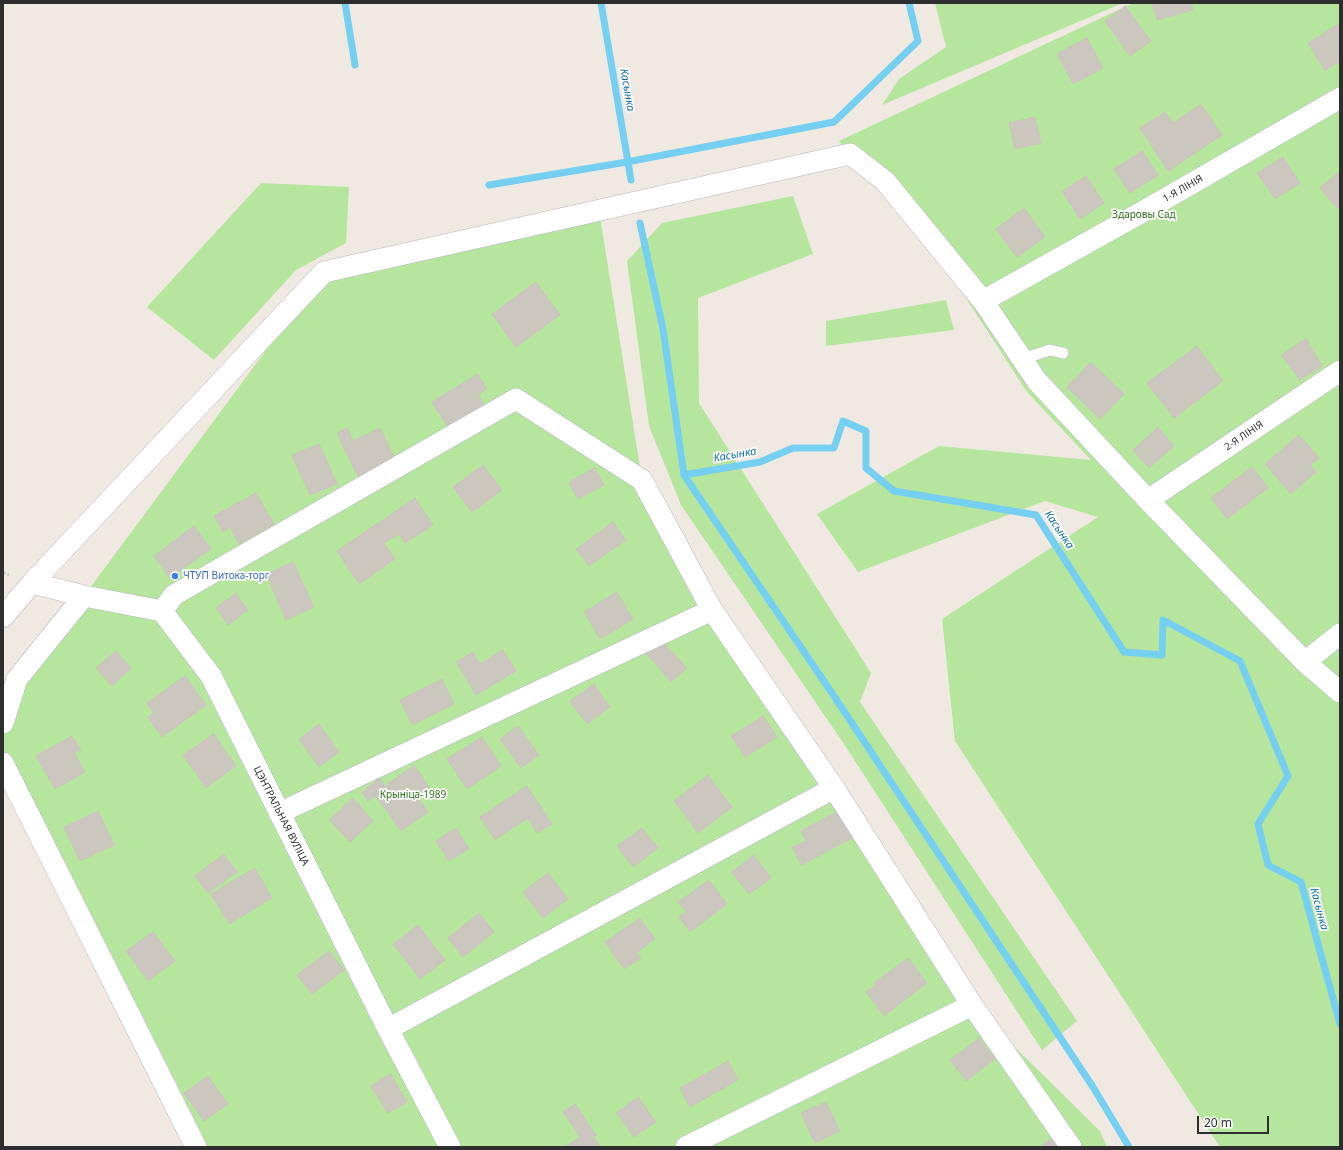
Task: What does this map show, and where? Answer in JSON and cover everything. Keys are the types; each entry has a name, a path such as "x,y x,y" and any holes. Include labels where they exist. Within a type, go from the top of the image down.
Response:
{"street":[{"name":"1-Я ЛІНІЯ","path":"983,302 1144,212 1340,98"},
{"path":"3,617 32,583 324,272 850,154 885,181 983,302 1037,382 1148,500 1305,662 1340,692"},
{"name":"2-Я ЛІНІЯ","path":"1148,500 1340,371"},
{"path":"32,583 84,596 162,611 174,595 516,400 642,480 712,610 834,788 972,1005 1071,1147"},
{"path":"3,724 17,679 84,596"},
{"path":"279,813 712,610"},
{"name":"ЦЭНТРАЛЬНАЯ ВУЛІЦА","path":"162,611 211,676 388,1029 450,1147"},
{"path":"1305,662 1340,634"},
{"path":"3,763 196,1147"},
{"path":"388,1029 834,788"},
{"path":"686,1147 972,1005"}],"lane":[{"path":"1022,359 1050,350 1063,353"}],"green space":[{"path":"935,3 1123,3 882,105 899,79 946,47"},
{"name":"Здаровы Сад","path":"1133,3 1340,3 1340,1147 1220,1147 955,741 942,619 1098,517 1045,501 858,572 817,514 939,446 1091,460 1027,392 958,286 839,141"},
{"path":"261,183 349,187 346,243 296,270 214,360 147,307"},
{"path":"793,196 813,254 698,298 699,403 871,673 860,702 1077,1021 1042,1050 844,744 681,505 649,426 627,261 662,223"},
{"name":"Крыніца-1989","path":"599,210 642,480 972,1005 1100,1131 1107,1147 196,1147 3,763 3,723 17,679 84,596 324,272"},
{"path":"946,300 954,330 826,346 826,321"}],"building":[{"path":"1152,3 1191,3 1193,10 1157,20"},
{"path":"1125,6 1151,41 1130,56 1105,21"},
{"path":"1340,23 1340,61 1325,71 1308,43"},
{"path":"1087,38 1103,68 1073,84 1057,54"},
{"path":"1201,104 1222,135 1168,171 1140,128 1165,112 1173,123"},
{"path":"1035,117 1041,143 1015,149 1009,123"},
{"path":"1142,151 1158,175 1130,193 1114,169"},
{"path":"1283,157 1300,183 1275,199 1257,173"},
{"path":"1340,171 1340,206 1337,208 1320,188"},
{"path":"1086,176 1104,203 1080,219 1062,191"},
{"path":"1024,208 1045,237 1017,257 996,229"},
{"path":"536,282 560,315 516,347 492,314"},
{"path":"1306,338 1322,366 1300,380 1281,355"},
{"path":"1197,346 1223,381 1174,418 1147,383"},
{"path":"1091,362 1124,394 1100,419 1067,387"},
{"path":"478,374 487,389 478,394 484,405 448,427 432,402"},
{"path":"1158,427 1174,446 1149,468 1133,450"},
{"path":"347,428 353,441 380,428 397,463 360,481 337,433"},
{"path":"1299,435 1319,458 1310,465 1316,472 1291,494 1265,464"},
{"path":"319,444 337,484 310,495 292,455"},
{"path":"483,465 502,490 472,512 453,487"},
{"path":"1252,467 1268,488 1227,519 1211,498"},
{"path":"595,468 604,485 578,499 569,482"},
{"path":"256,493 274,524 239,544 230,527 223,532 214,516"},
{"path":"415,498 433,525 405,543 399,534 384,543 395,559 359,584 337,551"},
{"path":"613,522 626,540 589,566 576,549"},
{"path":"194,526 211,549 170,578 154,556"},
{"path":"293,562 314,607 286,620 266,574"},
{"path":"617,592 633,619 600,639 584,612"},
{"path":"236,593 248,610 228,625 216,608"},
{"path":"659,637 687,668 671,682 644,651"},
{"path":"503,650 516,671 476,695 456,662 473,652 480,664"},
{"path":"116,651 131,668 112,686 96,668"},
{"path":"185,676 206,705 162,737 148,717 154,713 147,703"},
{"path":"442,679 454,704 412,725 400,700"},
{"path":"594,684 610,707 587,724 570,701"},
{"path":"763,716 777,737 745,757 731,736"},
{"path":"319,724 339,752 319,767 299,739"},
{"path":"518,726 539,755 521,768 500,739"},
{"path":"214,734 236,766 206,788 183,755"},
{"path":"72,736 81,750 74,753 85,772 55,789 36,756"},
{"path":"482,737 501,766 467,789 447,759"},
{"path":"414,765 429,787 416,795 428,812 401,831 376,796 368,801 362,792 380,778 385,786"},
{"path":"708,775 732,807 698,833 674,801"},
{"path":"527,786 552,824 537,833 528,818 495,840 480,817"},
{"path":"353,798 373,821 350,842 329,820"},
{"path":"844,808 858,835 801,865 792,847 806,841 801,831"},
{"path":"98,811 114,845 80,861 64,827"},
{"path":"456,828 469,849 449,861 436,841"},
{"path":"642,828 658,848 633,867 617,846"},
{"path":"224,854 237,872 208,893 195,876"},
{"path":"754,855 771,878 749,894 732,872"},
{"path":"255,868 272,898 229,924 211,894"},
{"path":"548,873 568,899 543,918 523,892"},
{"path":"709,880 727,904 690,932 679,917 686,912 678,902"},
{"path":"479,913 494,932 463,957 448,938"},
{"path":"640,918 655,939 637,952 641,958 624,969 605,942"},
{"path":"418,925 445,960 420,979 393,944"},
{"path":"153,932 175,961 148,981 126,951"},
{"path":"329,951 344,970 312,994 297,975"},
{"path":"908,958 927,983 884,1016 866,992 875,985 874,983"},
{"path":"979,1038 995,1059 966,1081 950,1060"},
{"path":"728,1061 738,1080 690,1107 680,1088"},
{"path":"390,1074 407,1102 388,1113 371,1086"},
{"path":"208,1076 228,1104 204,1121 184,1093"},
{"path":"638,1097 656,1122 634,1137 616,1113"},
{"path":"826,1102 840,1131 815,1143 801,1113"},
{"path":"575,1104 596,1135 594,1137 601,1147 565,1147 580,1137 563,1112"},
{"path":"1052,1138 1059,1147 1040,1147"}],"waterway":[{"path":"345,3 355,65"},
{"name":"Касынка","path":"601,3 631,180"},
{"path":"489,185 627,162 834,122 918,41 909,3"},
{"name":"Касынка","path":"640,223 663,329 684,475 760,462 793,448 834,448 843,421 866,431 866,468 894,491 1036,515 1124,652 1162,655 1163,620 1240,661 1288,776 1258,824 1268,865 1301,882 1340,1024"},
{"path":"684,475 834,696 1093,1087 1129,1147"}],"place":[{"name":"ЧТУП Витока-торг","path":"175,576"}]}
